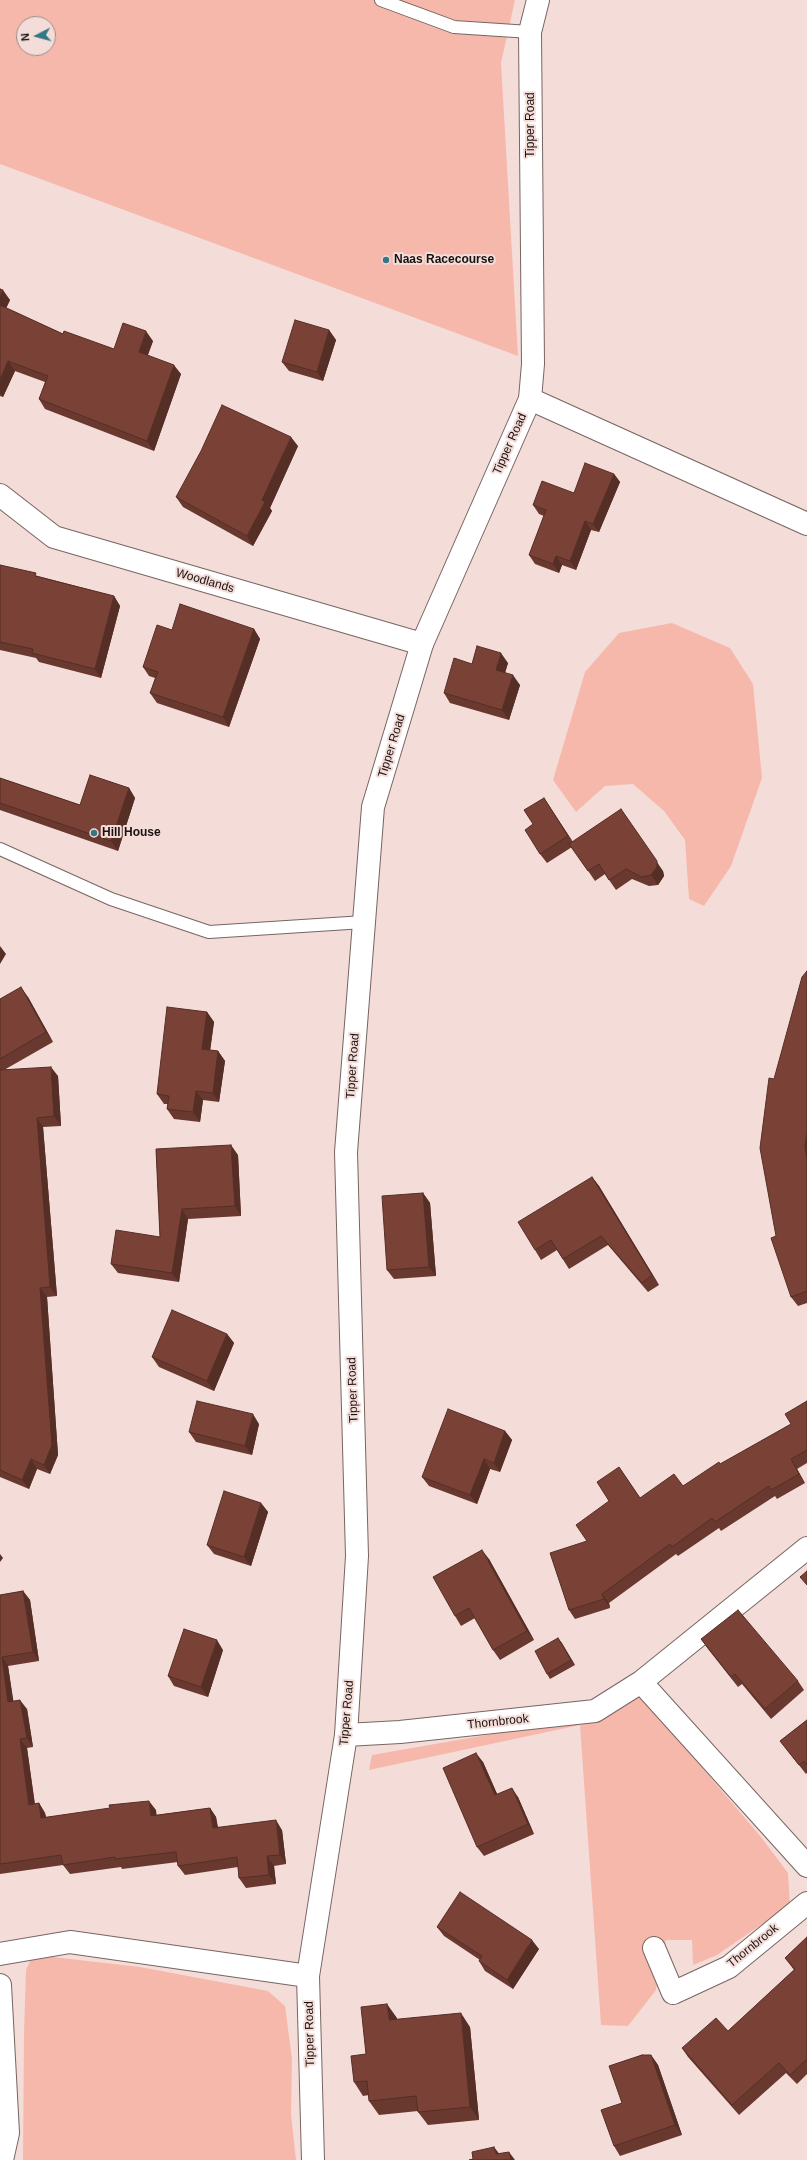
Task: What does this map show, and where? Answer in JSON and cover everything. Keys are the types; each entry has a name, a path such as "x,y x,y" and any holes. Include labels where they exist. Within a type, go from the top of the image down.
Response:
{"street":[{"name":"Tipper Road","path":"313,2160 308,1976 346,1735 357,1556 346,1152 373,807 422,644 530,399 533,364 530,32 538,0"},
{"path":"530,399 807,524"},
{"name":"Woodlands","path":"0,495 54,537 422,644"},
{"name":"Thornbrook","path":"346,1735 400,1732 595,1711 641,1682 807,1548"},
{"path":"641,1682 807,1866"},
{"name":"Thornbrook","path":"654,1948 673,1993 729,1967 807,1903"},
{"path":"0,1954 70,1942 308,1976"},
{"path":"0,1986 8,2133 2,2160"}],"lane":[{"path":"381,0 454,27 530,32"},
{"path":"0,849 111,899 209,932 364,922"}],"shaded area":[{"name":"Naas Racecourse","path":"0,0 515,0 501,63 518,356 0,164"},
{"path":"672,623 730,648 753,684 762,778 731,866 704,906 689,899 685,840 664,811 633,784 605,786 576,812 553,780 585,672 619,633"},
{"path":"638,1692 761,1837 788,1873 790,1905 717,1955 693,1965 692,1940 666,1940 656,1990 628,2026 601,2025 580,1725 369,1770 372,1755 601,1715"},
{"path":"53,1957 140,1967 268,1991 285,2006 292,2059 291,2114 296,2160 23,2160 26,1970 31,1959"}],"building":[{"path":"0,289 3,290 0,298"},
{"path":"0,305 63,334 64,331 114,349 123,323 146,331 139,352 174,365 147,441 39,399 48,376 8,361 0,380"},
{"path":"295,320 329,330 317,372 282,362"},
{"path":"222,405 291,437 262,500 265,502 247,536 176,497 201,451"},
{"path":"585,463 614,474 593,524 585,521 570,561 556,556 553,564 529,555 546,510 533,505 542,481 574,493"},
{"path":"0,565 36,573 35,576 114,596 95,669 32,653 33,649 0,642"},
{"path":"180,604 254,629 223,717 150,693 158,672 143,667 157,625 172,630"},
{"path":"477,646 501,653 496,670 513,675 502,710 444,693 454,658 472,664"},
{"name":"Hill House","path":"90,775 129,788 111,841 0,803 0,778 80,805"},
{"path":"544,798 568,836 540,854 525,830 533,824 524,810"},
{"path":"621,809 657,861 657,867 651,875 642,877 626,869 609,880 599,864 588,871 569,844"},
{"path":"807,971 807,1131 805,1147 807,1160 807,1291 791,1297 771,1238 776,1236 760,1148 769,1078 774,1079 802,977"},
{"path":"21,987 46,1032 0,1059 0,999"},
{"path":"167,1007 207,1012 202,1049 218,1051 213,1093 196,1091 193,1112 167,1109 169,1096 157,1094"},
{"path":"51,1067 54,1116 37,1118 50,1287 40,1288 52,1445 44,1465 31,1459 22,1480 0,1470 0,1070"},
{"path":"231,1145 235,1206 182,1209 172,1273 111,1264 116,1230 160,1237 156,1149"},
{"path":"592,1177 652,1275 642,1283 601,1236 563,1259 551,1240 535,1250 518,1222"},
{"path":"423,1193 429,1267 387,1270 382,1196"},
{"path":"172,1310 227,1334 207,1381 152,1357"},
{"path":"197,1401 253,1414 245,1446 189,1432"},
{"path":"807,1401 807,1450 791,1459 799,1474 771,1490 769,1486 715,1522 712,1518 672,1547 670,1544 602,1594 604,1599 569,1610 550,1553 587,1541 576,1525 609,1501 597,1482 619,1467 640,1498 674,1474 683,1486 719,1462 720,1464 791,1424 785,1414"},
{"path":"448,1409 505,1431 494,1463 484,1459 470,1495 422,1477"},
{"path":"224,1491 261,1503 244,1557 207,1545"},
{"path":"482,1550 527,1631 493,1650 469,1608 455,1616 433,1577"},
{"path":"807,1571 807,1585 800,1577"},
{"path":"23,1591 33,1652 2,1657 8,1702 20,1700 27,1738 20,1739 29,1805 39,1803 41,1818 110,1808 109,1805 149,1801 151,1816 210,1808 213,1828 276,1820 280,1855 267,1856 269,1875 239,1878 237,1857 178,1866 176,1852 115,1859 115,1857 63,1865 61,1855 0,1864 0,1595"},
{"path":"738,1610 798,1681 765,1709 735,1674 731,1677 701,1639"},
{"path":"184,1629 217,1640 201,1687 168,1676"},
{"path":"558,1638 571,1660 547,1674 535,1651"},
{"path":"807,1720 807,1765 804,1761 799,1765 780,1741"},
{"path":"476,1753 495,1795 512,1788 528,1824 477,1847 443,1768"},
{"path":"460,1892 532,1940 507,1980 479,1961 482,1956 437,1927"},
{"path":"807,1937 807,2059 790,2075 779,2063 732,2105 682,2048 716,2018 728,2031 795,1969 785,1958"},
{"path":"387,2004 389,2020 461,2013 470,2107 418,2112 416,2096 369,2101 367,2081 354,2082 351,2056 366,2054 361,2007"},
{"path":"642,2055 651,2055 675,2125 614,2146 601,2110 622,2103 609,2066"},
{"path":"494,2147 496,2154 509,2152 511,2160 469,2160 473,2159 472,2152"}],"place":[{"name":"Naas Racecourse","path":"386,260"},
{"name":"Hill House","path":"94,833"}]}
